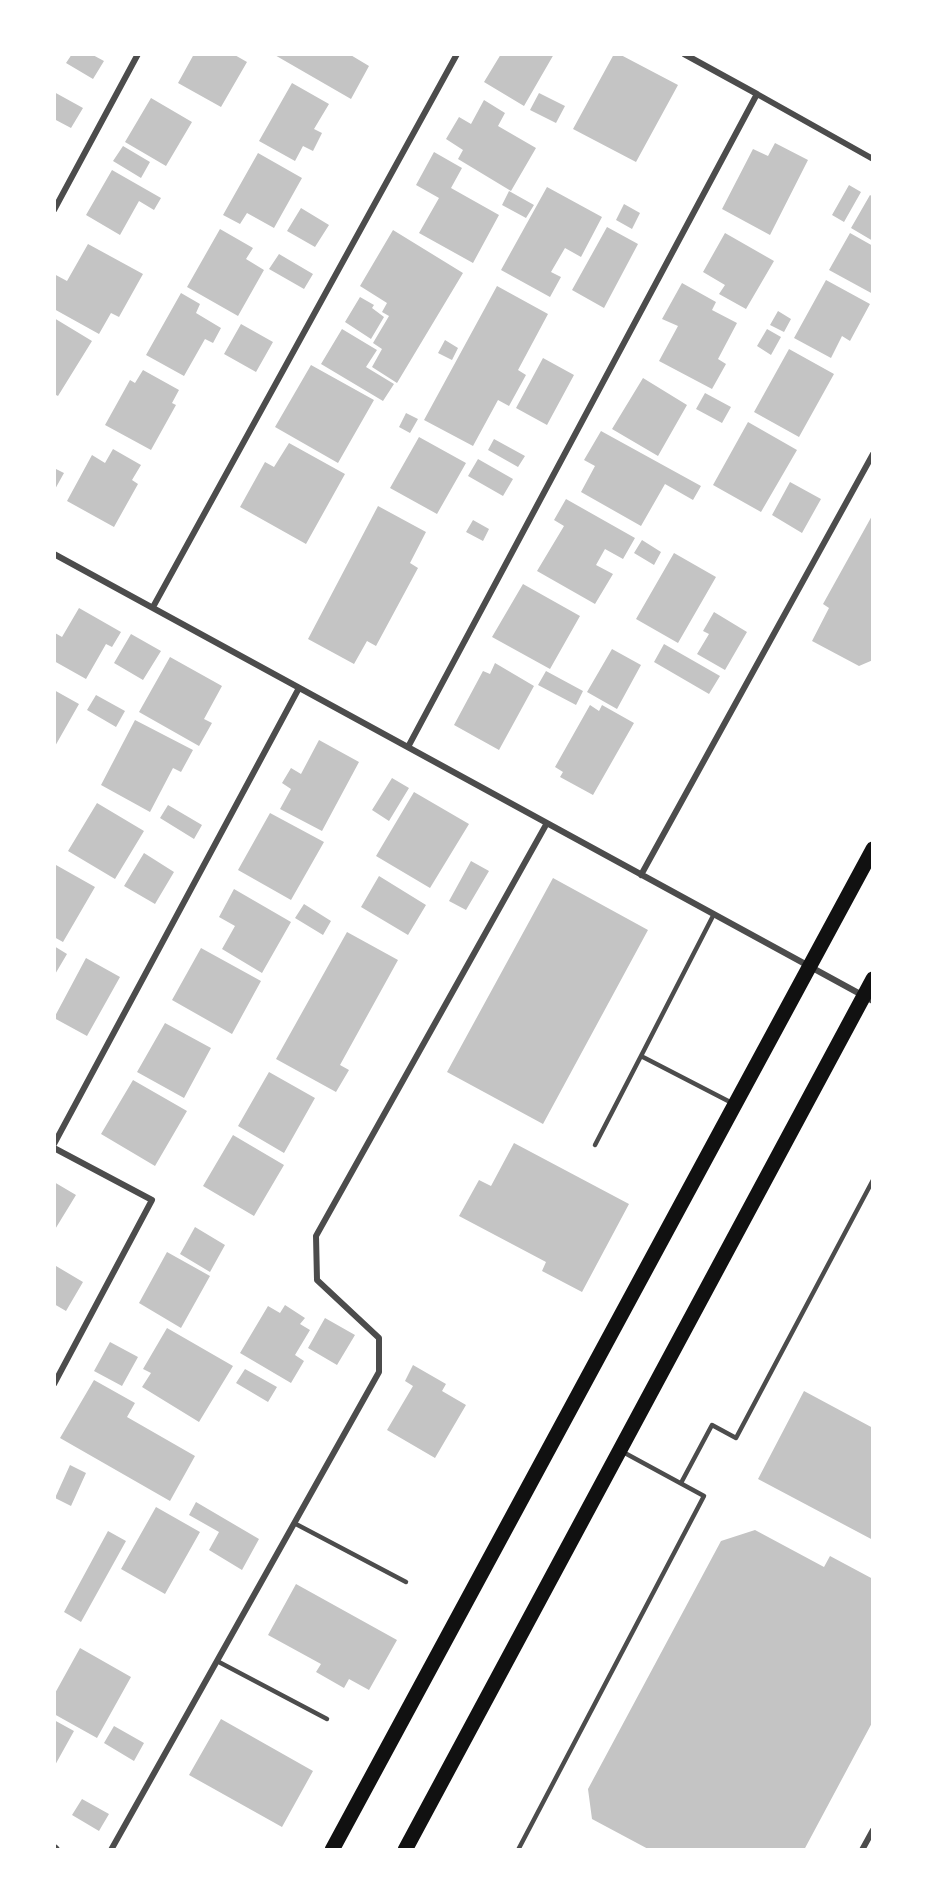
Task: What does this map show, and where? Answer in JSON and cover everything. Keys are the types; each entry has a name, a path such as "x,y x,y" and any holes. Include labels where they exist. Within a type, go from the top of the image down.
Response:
{"main road":[{"path":"332,1850 873,849"},
{"path":"405,1850 620,1450 868,999 873,979"}],"street":[{"path":"54,210 138,54"},
{"path":"153,608 457,54"},
{"path":"684,54 873,159"},
{"path":"408,747 757,94"},
{"path":"641,874 873,454"},
{"path":"54,554 868,999"},
{"path":"54,1384 152,1200 54,1146 298,688"},
{"path":"111,1850 379,1372 379,1338 317,1280 316,1236 547,823"},
{"path":"862,1850 873,1830"}],"lane":[{"path":"595,1145 714,914"},
{"path":"641,1056 734,1104"},
{"path":"681,1483 712,1425 736,1438 873,1180"},
{"path":"518,1850 704,1496 620,1450"},
{"path":"294,1523 406,1582"},
{"path":"218,1661 327,1719"}],"building":[{"path":"72,54 91,54 104,61 93,79 66,63"},
{"path":"194,54 233,54 247,62 221,107 178,83"},
{"path":"273,54 349,54 369,66 351,99"},
{"path":"501,54 554,54 524,106 484,82"},
{"path":"614,54 619,54 678,85 636,162 573,129"},
{"path":"292,83 329,104 314,129 322,133 313,151 303,146 295,161 259,141"},
{"path":"54,92 83,108 71,128 54,119"},
{"path":"539,93 565,106 556,123 530,110"},
{"path":"151,98 192,122 166,166 125,142"},
{"path":"484,100 505,113 498,126 536,148 511,191 458,159 463,150 446,139 459,117 471,124"},
{"path":"775,143 808,160 770,235 722,209 753,149 768,156"},
{"path":"123,146 150,162 141,178 113,161"},
{"path":"434,152 462,168 451,188 499,215 473,263 419,233 439,198 416,185"},
{"path":"258,153 302,178 274,228 247,213 240,224 223,215"},
{"path":"112,170 161,198 154,210 139,201 120,235 86,215"},
{"path":"849,185 861,192 844,222 832,215"},
{"path":"547,187 602,217 581,257 565,248 551,272 561,277 550,297 501,270"},
{"path":"509,191 534,205 526,218 502,205"},
{"path":"870,195 873,197 873,241 851,228"},
{"path":"624,204 640,213 632,229 616,220"},
{"path":"301,208 329,225 315,247 287,231"},
{"path":"607,227 638,244 604,308 572,290"},
{"path":"220,229 253,248 246,259 264,270 238,316 187,287"},
{"path":"393,230 463,273 397,383 372,367 382,349 373,343 389,316 382,312 387,303 360,286"},
{"path":"725,233 774,261 746,309 719,294 725,285 703,272"},
{"path":"850,233 873,246 873,294 829,270"},
{"path":"88,244 143,274 119,317 111,313 99,334 54,309 54,274 67,281"},
{"path":"279,254 313,274 304,289 269,269"},
{"path":"826,280 870,304 850,341 842,336 831,358 794,338"},
{"path":"682,283 716,302 712,310 737,323 718,359 726,364 712,389 659,361 678,326 662,319"},
{"path":"497,286 548,314 518,370 526,375 509,406 498,400 473,446 424,420"},
{"path":"181,293 200,304 196,313 221,328 213,343 205,339 184,376 146,355"},
{"path":"360,297 374,305 372,308 384,317 371,339 345,322"},
{"path":"778,311 791,319 784,332 770,325"},
{"path":"54,318 92,341 58,396 54,394"},
{"path":"241,324 273,342 256,372 224,354"},
{"path":"342,329 377,350 366,367 394,384 383,401 321,364"},
{"path":"767,329 781,337 771,355 757,346"},
{"path":"445,340 458,348 452,360 438,353"},
{"path":"789,349 834,374 799,437 754,412"},
{"path":"543,358 574,375 547,425 516,408"},
{"path":"311,365 374,400 338,463 275,427"},
{"path":"143,370 179,390 172,403 176,405 151,450 105,425 130,380 135,383"},
{"path":"643,378 687,405 658,456 612,429"},
{"path":"705,393 731,407 722,423 696,409"},
{"path":"406,413 418,419 410,433 399,427"},
{"path":"748,422 797,450 761,512 713,485"},
{"path":"601,431 701,486 693,500 665,484 641,526 581,492 595,466 584,460"},
{"path":"419,437 466,463 437,514 390,488"},
{"path":"494,439 525,456 518,467 488,450"},
{"path":"289,443 345,474 306,544 240,507 265,462 274,467"},
{"path":"113,449 141,465 132,480 138,484 114,527 67,501 92,455 105,463"},
{"path":"478,459 513,479 503,496 468,476"},
{"path":"54,468 64,473 54,491"},
{"path":"790,482 821,499 802,533 772,515"},
{"path":"566,499 635,538 623,559 605,549 596,565 613,574 595,604 537,571 564,526 554,520"},
{"path":"378,506 426,532 410,563 418,568 376,646 367,641 354,664 308,639"},
{"path":"873,514 873,660 859,666 812,641 829,608 823,604"},
{"path":"473,520 489,529 483,541 466,532"},
{"path":"642,540 661,552 654,565 634,553"},
{"path":"674,553 716,577 678,643 636,619"},
{"path":"523,584 580,616 550,669 492,637"},
{"path":"79,608 121,632 112,647 106,644 86,679 54,661 54,635 55,633 62,637"},
{"path":"714,612 747,632 725,670 697,654 709,634 703,631"},
{"path":"131,634 161,651 143,680 114,663"},
{"path":"664,644 720,676 709,694 654,662"},
{"path":"612,649 641,665 617,709 587,692"},
{"path":"170,657 222,686 204,719 212,723 199,746 139,712"},
{"path":"495,663 534,686 499,750 454,725 483,671 490,674"},
{"path":"546,671 583,691 576,705 538,685"},
{"path":"54,690 79,704 54,748"},
{"path":"96,695 125,711 116,727 87,710"},
{"path":"590,705 599,711 602,705 634,723 593,795 560,777 563,772 555,767"},
{"path":"135,720 193,750 181,772 173,768 150,812 101,785"},
{"path":"319,740 359,762 322,831 280,809 291,789 282,783 291,768 301,774"},
{"path":"392,778 409,788 389,821 372,810"},
{"path":"414,792 469,824 430,888 376,856"},
{"path":"97,803 144,831 115,879 68,851"},
{"path":"168,805 202,825 194,839 160,818"},
{"path":"270,813 324,842 291,900 238,870"},
{"path":"144,853 174,872 155,904 124,886"},
{"path":"471,861 489,871 466,910 449,901"},
{"path":"56,865 95,887 63,942 54,937 54,867"},
{"path":"379,876 426,905 408,935 361,907"},
{"path":"553,878 648,930 543,1124 447,1072"},
{"path":"234,889 291,922 262,973 222,949 235,926 219,917"},
{"path":"304,904 331,921 323,935 295,918"},
{"path":"347,932 398,960 340,1065 349,1070 336,1092 276,1059"},
{"path":"54,946 67,954 54,976"},
{"path":"201,948 261,981 232,1034 172,1000"},
{"path":"86,958 120,977 87,1036 54,1018"},
{"path":"165,1023 211,1048 184,1098 137,1072"},
{"path":"269,1072 315,1098 284,1153 238,1126"},
{"path":"133,1080 187,1111 155,1166 101,1134"},
{"path":"233,1135 284,1165 254,1216 203,1186"},
{"path":"514,1143 629,1204 582,1292 542,1271 546,1262 459,1216 479,1180 491,1186"},
{"path":"54,1182 76,1195 54,1231"},
{"path":"195,1227 225,1245 210,1272 180,1254"},
{"path":"167,1252 210,1276 181,1328 139,1303"},
{"path":"56,1266 83,1282 66,1311 54,1304 54,1269"},
{"path":"285,1305 305,1318 300,1324 310,1330 295,1355 304,1361 291,1383 240,1353 268,1306 280,1313"},
{"path":"325,1318 355,1335 337,1365 308,1348"},
{"path":"167,1328 233,1366 199,1422 142,1387 151,1373 143,1369"},
{"path":"110,1342 138,1357 122,1386 94,1371"},
{"path":"413,1365 446,1384 442,1391 466,1405 435,1458 387,1430 413,1386 405,1381"},
{"path":"245,1369 277,1387 268,1402 236,1383"},
{"path":"94,1380 135,1403 127,1417 195,1456 170,1501 60,1438"},
{"path":"804,1391 873,1428 873,1540 758,1479"},
{"path":"70,1465 86,1473 71,1506 55,1498"},
{"path":"196,1502 259,1539 242,1570 209,1550 219,1532 189,1515"},
{"path":"156,1507 200,1532 165,1594 121,1569"},
{"path":"755,1530 824,1567 830,1556 873,1579 873,1721 804,1850 650,1850 592,1819 588,1789 721,1541"},
{"path":"108,1531 126,1541 81,1622 64,1612"},
{"path":"296,1584 397,1640 369,1690 349,1679 344,1688 316,1672 321,1664 268,1635"},
{"path":"80,1648 131,1677 97,1738 54,1714 54,1695"},
{"path":"221,1719 313,1771 282,1827 189,1775"},
{"path":"54,1720 74,1731 54,1767"},
{"path":"114,1726 144,1743 134,1761 104,1743"},
{"path":"82,1799 109,1814 99,1831 72,1815"}]}
